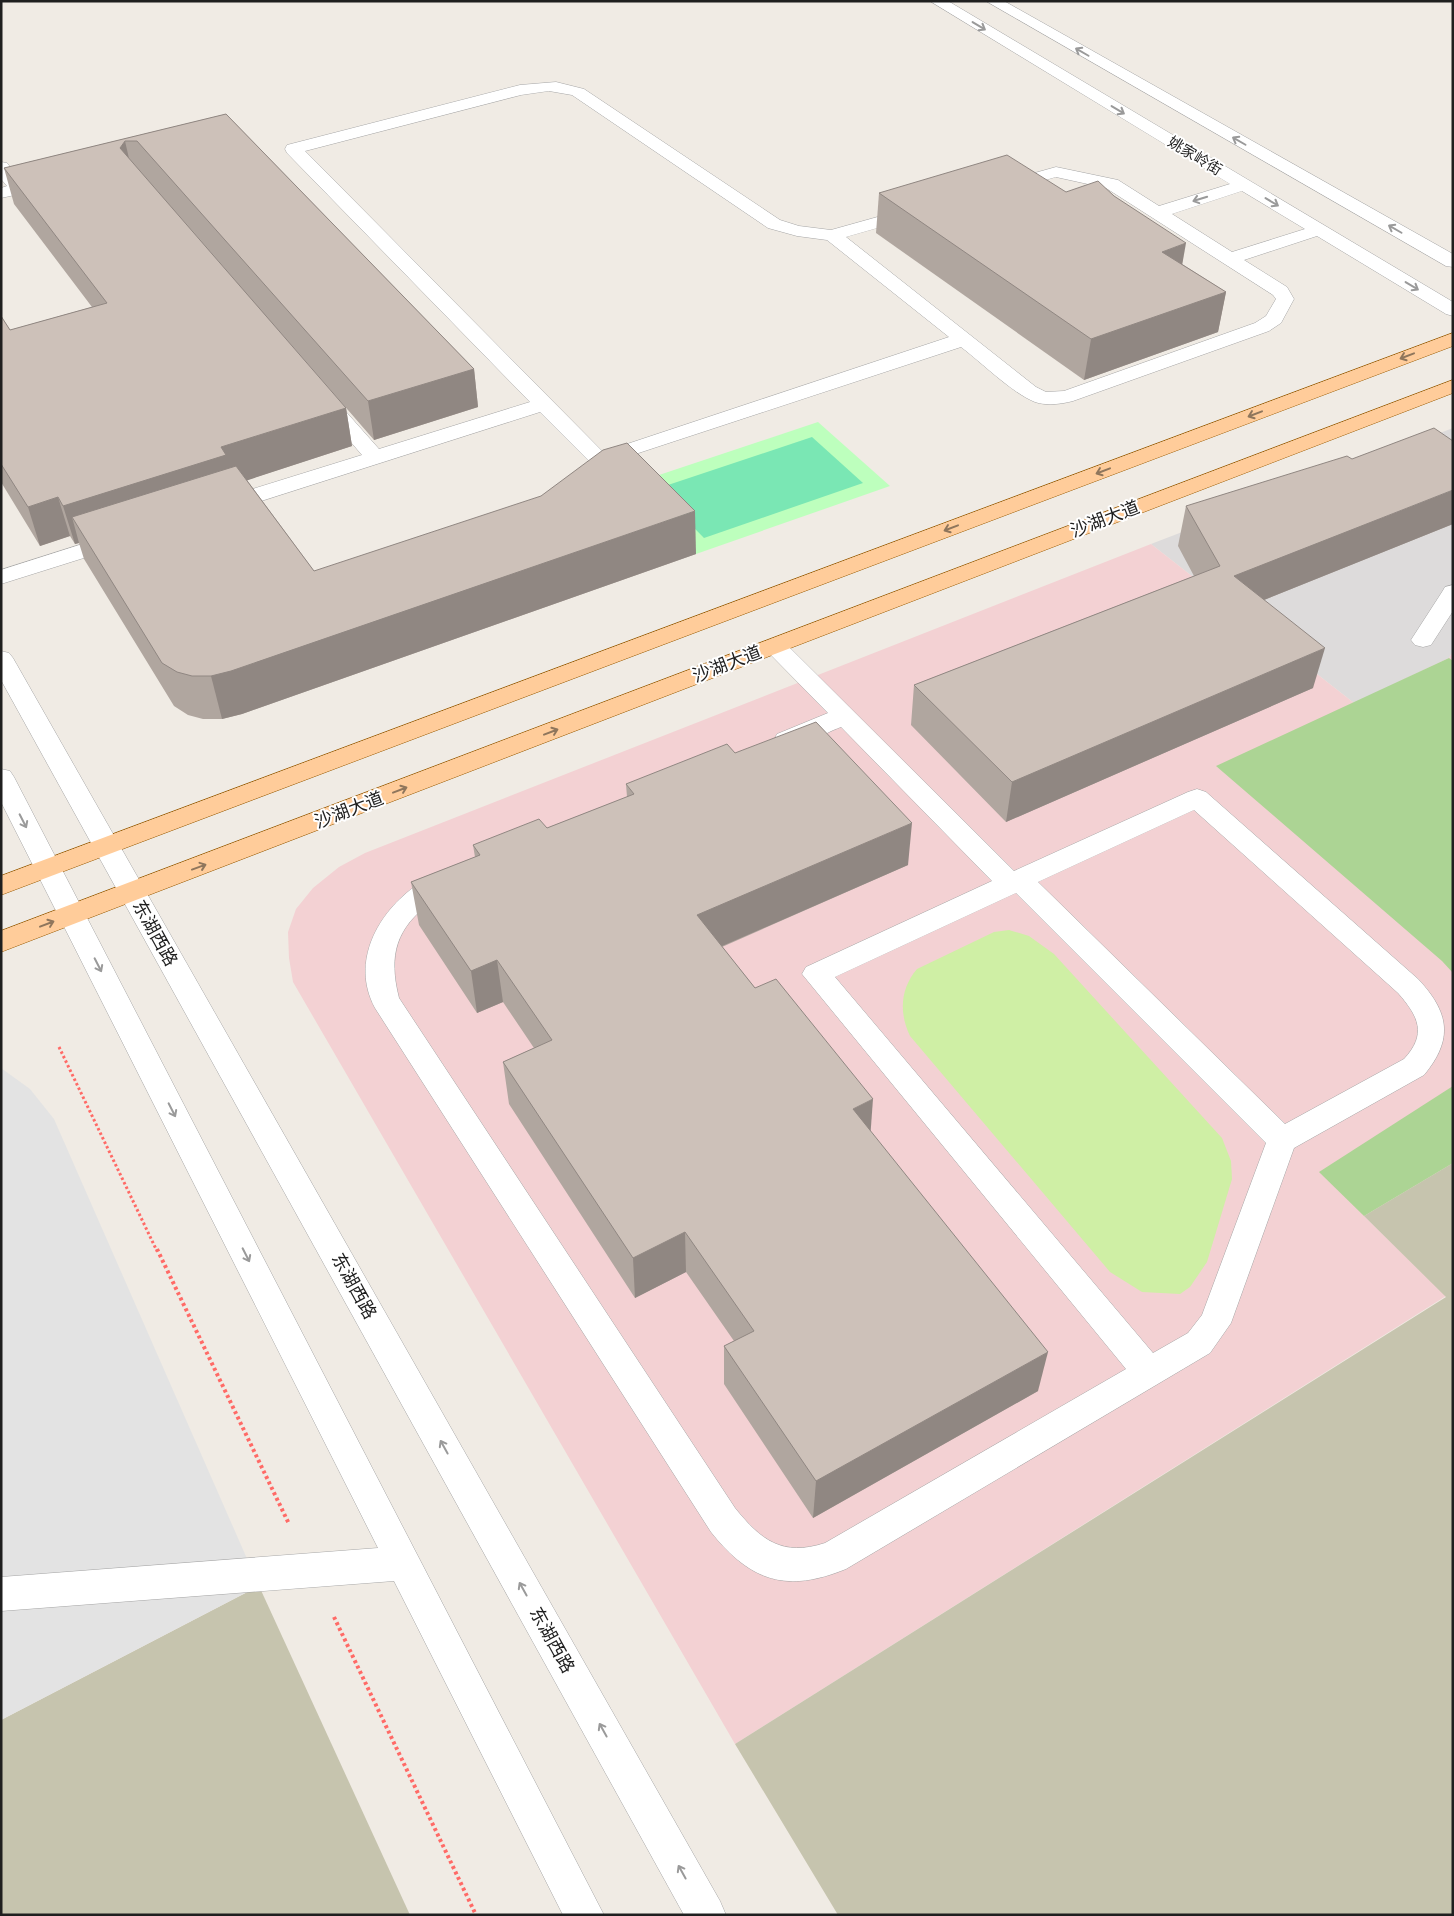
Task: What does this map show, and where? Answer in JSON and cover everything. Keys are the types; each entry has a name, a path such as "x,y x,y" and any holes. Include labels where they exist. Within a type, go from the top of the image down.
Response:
{"main road":[{"path":"1,886 1453,339"},
{"name":"沙湖大道","path":"1,942 1453,386"}],"street":[{"name":"姚家岭街","path":"937,1 1453,310"},
{"name":"姚家岭街","path":"993,1 1453,262"},
{"path":"832,235 964,339 1035,395 1052,399 1066,397 1262,326 1274,319 1285,299 1280,291 1112,184 1056,172 832,235 797,231 774,224 578,92 558,86 549,85 520,90 293,149 599,460 964,339"},
{"path":"1,167 18,188 1,193"},
{"path":"1157,213 1244,185"},
{"path":"1229,259 1318,230"},
{"path":"311,383 375,457"},
{"path":"200,513 543,404"},
{"path":"1,577 134,534"},
{"path":"1423,640 1453,592"},
{"path":"775,646 844,716 1282,1140"},
{"name":"东湖西路","path":"1,658 706,1915"},
{"path":"763,749 844,716"},
{"path":"1,777 584,1915"},
{"path":"474,869 423,893 404,908 391,926 382,949 379,972 385,1000 723,1520 735,1536 751,1551 783,1565 801,1567 816,1565 834,1557 1199,1343 1215,1322 1282,1140 1414,1067 1423,1059 1431,1041 1433,1024 1430,1012 1422,1000 1197,798 816,974 1149,1372"},
{"path":"1,1594 404,1563"}],"path":[{"path":"59,1047 312,1570 476,1915"}],"shaded area":[{"path":"1453,428 1453,651 1449,658 1354,703 1151,544"},
{"path":"1151,544 1354,703 1449,658 1453,651 1453,1163 1364,1216 1446,1296 735,1744 293,982 289,958 288,932 296,909 313,888 339,867 365,853"},
{"path":"1,1068 30,1089 54,1119 259,1586 1,1720"},
{"path":"1453,1163 1453,1915 838,1915 735,1744 1446,1297 1364,1216"},
{"path":"259,1586 410,1915 1,1915 1,1720"}],"green space":[{"path":"818,422 890,486 696,554 629,485"},
{"path":"812,437 863,483 704,538 656,489"},
{"path":"1449,658 1453,661 1453,973 1442,961 1216,766"},
{"path":"1009,930 1029,936 1054,954 1222,1138 1231,1161 1232,1179 1207,1262 1190,1287 1180,1294 1142,1292 1110,1272 910,1036 904,1019 903,1001 907,985 917,969 994,932"},
{"path":"1453,1086 1453,1163 1364,1216 1319,1172"}],"building":[{"path":"226,114 474,369 368,401 137,141 125,141 120,148 346,408 221,447 226,455 63,506 58,497 28,507 1,464 1,316 10,330 107,303 4,168"},
{"path":"1007,155 1066,192 1098,181 1114,196 1186,243 1162,252 1226,292 1091,339 879,193"},
{"path":"1434,428 1453,441 1453,490 1234,576 1325,648 1012,782 914,685 1220,566 1186,506 1347,456 1352,459"},
{"path":"627,443 695,511 231,671 211,676 192,676 177,672 162,663 72,517 236,466 314,571 541,496 603,450"},
{"path":"816,722 912,823 697,915 755,988 776,979 873,1099 853,1109 1048,1352 816,1481 724,1346 754,1331 685,1232 633,1258 503,1062 552,1040 497,960 471,971 411,882 480,855 473,845 539,819 547,828 634,794 626,784 727,744 735,753"}]}
